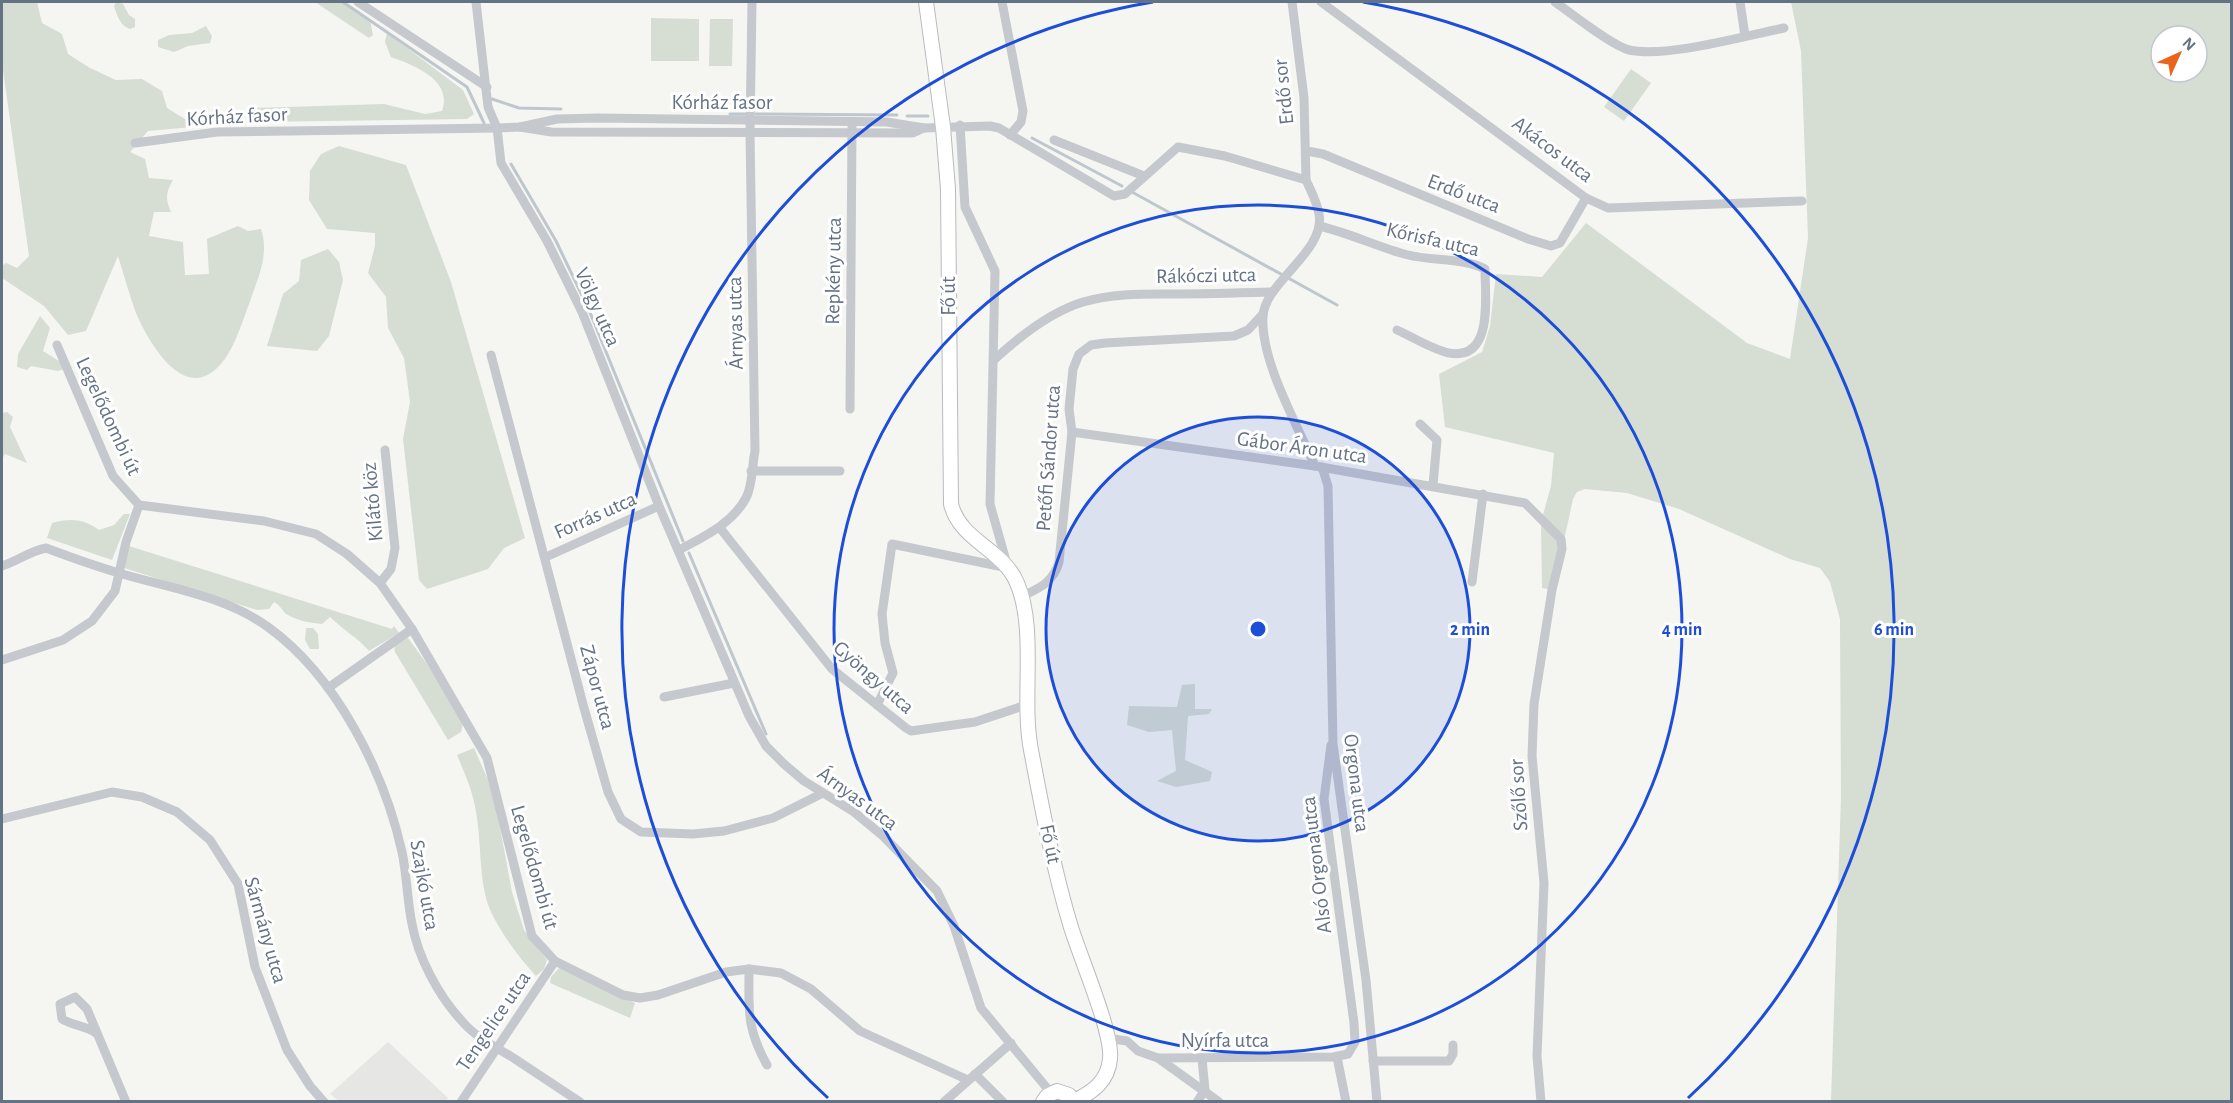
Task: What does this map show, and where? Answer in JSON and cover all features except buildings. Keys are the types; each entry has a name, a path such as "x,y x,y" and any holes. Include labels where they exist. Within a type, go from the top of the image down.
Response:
{"main road":[{"name":"Fő út","path":"926,2 944,127 948,218 951,504 954,517 962,528 1008,568 1017,582 1021,597 1026,625 1026,705 1031,748 1060,887 1107,1038 1110,1058 1107,1074 1099,1086 1074,1101"},
{"path":"1047,1097 1064,1092 1074,1101"}],"street":[{"path":"358,2 487,87"},
{"name":"Völgy utca","path":"476,2 488,107 497,128 501,163 547,240 582,312 659,506"},
{"name":"Árnyas utca","path":"679,550 720,528 747,496 755,451 750,133 752,2"},
{"path":"1002,2 1023,111 1022,122 1010,135"},
{"name":"Erdő sor","path":"1292,2 1304,98 1306,180"},
{"name":"Akácos utca","path":"1321,2 1586,198 1608,208 1802,201"},
{"path":"1556,2 1627,49 1651,51 1784,28"},
{"path":"1740,2 1746,36"},
{"name":"Kórház fasor","path":"135,143 217,132 497,128 520,127 557,119 579,124 750,133 913,133 924,128"},
{"name":"Kórház fasor","path":"579,124 852,121 905,123 924,128 944,127"},
{"name":"Repkény utca","path":"850,410 852,121"},
{"name":"Fő út","path":"960,125 965,207 995,271 995,359 990,504 1008,568"},
{"path":"944,127 990,126 1010,135 1114,196 1125,195 1178,147 1225,156 1306,180 1320,216 1319,226"},
{"path":"1054,140 1144,177"},
{"name":"Erdő utca","path":"1306,150 1316,151 1419,196 1455,207 1528,239 1551,246 1560,243 1586,198"},
{"name":"Rákóczi utca","path":"995,359 1014,341 1061,310 1094,299 1146,294 1273,292 1300,262 1319,226"},
{"name":"Kőrisfa utca","path":"1319,226 1343,231 1409,255 1475,263 1485,269 1482,336 1475,347 1462,354 1447,353 1397,330"},
{"name":"Petőfi Sándor utca","path":"1021,597 1048,583 1056,573 1072,432 1070,401 1072,369 1079,354 1091,345 1234,336 1248,330 1263,314 1273,292"},
{"name":"Petőfi Sándor utca","path":"1263,314 1267,357 1318,466"},
{"name":"Legelődombi út","path":"57,345 113,476 139,505 264,521 316,534 347,554 380,583 412,628 487,758 532,936 555,962 623,995 640,998 658,996 726,972 749,969 781,973 812,989 860,1031 972,1077 1003,1101"},
{"name":"Zápor utca","path":"491,355 608,792 621,819 641,832 665,834 724,831 773,819 823,794"},
{"path":"1420,424 1437,440 1433,484"},
{"name":"Gábor Áron utca","path":"1072,432 1433,484 1525,503"},
{"name":"Kilátó köz","path":"380,583 391,569 395,548 385,450"},
{"name":"Orgona utca","path":"1318,466 1328,486 1333,744 1366,980 1377,1101"},
{"path":"751,471 840,471"},
{"path":"1472,582 1483,494"},
{"name":"Szőlő sor","path":"1525,503 1561,539 1562,549 1552,590 1534,704 1532,756 1544,883 1537,1056 1540,1101"},
{"path":"2,660 63,640 92,621 115,591 118,573 139,505"},
{"name":"Árnyas utca","path":"659,506 734,682 766,746 784,764 823,794 854,812 883,836 937,891 954,926 981,1008 1011,1043 1047,1097"},
{"name":"Forrás utca","path":"546,557 659,506"},
{"name":"Gyöngy utca","path":"720,528 832,669 911,731 975,722 1026,705"},
{"path":"877,705 893,673 885,643 882,614 892,544 1008,568"},
{"path":"2,566 19,561 35,550 46,548 118,573 192,592 246,614 268,627 295,651 328,688 412,628"},
{"path":"664,697 734,682"},
{"name":"Szajkó utca","path":"328,688 371,760 390,805 403,855 412,926 434,979 461,1020 496,1048 580,1101"},
{"name":"Alsó Orgona utca","path":"1333,744 1329,747 1324,799 1354,1023 1355,1042 1348,1054"},
{"name":"Sármány utca","path":"2,819 112,792 141,797 177,812 210,840 238,884 255,967 279,1032 310,1086 324,1101"},
{"name":"Tengelice utca","path":"461,1101 555,962"},
{"path":"749,969 748,1014 754,1041 766,1065"},
{"path":"96,1033 126,1101"},
{"name":"Nyírfa utca","path":"1107,1038 1127,1041 1138,1051 1158,1058 1337,1057 1348,1054"},
{"path":"944,1101 1011,1043"},
{"path":"1373,1061 1449,1061 1453,1054 1453,1045"},
{"path":"1337,1057 1346,1101"},
{"path":"1158,1058 1219,1101"},
{"path":"1197,1101 1205,1090 1202,1059"}],"shaded area":[{"path":"2,2 37,2 42,23 62,34 68,54 90,68 116,80 142,79 162,91 167,108 188,121 234,116 237,120 236,123 148,131 130,152 145,159 149,178 173,180 167,196 171,212 154,212 149,236 183,242 185,275 209,274 207,239 238,226 248,231 261,229 263,258 256,286 240,330 222,363 203,377 190,377 178,372 157,351 136,313 118,256 86,331 68,335 44,306 2,278 2,266 6,263 17,268 29,256 2,63"},
{"path":"116,2 123,4 129,15 135,19 135,27 130,29 121,23 114,6"},
{"path":"315,2 342,2 370,20 373,35 369,38"},
{"path":"1791,2 2231,2 2231,1101 1831,1101 1841,797 1840,619 1830,582 1820,568 1790,559 1679,509 1627,493 1585,489 1577,492 1573,499 1565,536 1561,539 1552,590 1542,588 1541,522 1551,486 1554,453 1445,427 1439,374 1482,352 1490,326 1496,274 1542,277 1586,223 1747,343 1790,359 1808,238 1801,51"},
{"path":"651,18 699,19 699,61 651,61"},
{"path":"710,19 733,19 732,66 709,66"},
{"path":"206,26 212,36 210,43 188,46 174,52 158,47 158,40 169,35 192,33"},
{"path":"387,33 463,90 474,114 467,119 255,122 251,120 254,108 384,104 425,114 442,111 444,100 437,82 420,69 391,57 385,42"},
{"path":"1631,69 1651,83 1624,121 1604,107"},
{"path":"339,146 406,165 451,282 525,538 504,548 488,569 427,589 419,580 403,439 410,402 404,358 388,328 386,297 368,273 375,246 375,233 327,229 309,200 310,171 321,154"},
{"path":"328,249 339,262 343,280 329,336 317,351 267,346 283,294 299,281 301,260"},
{"path":"40,316 50,328 43,351 59,361 64,369 58,371 31,366 27,370 17,367 18,354"},
{"path":"7,412 13,417 10,427 27,463 5,454 2,459 2,413"},
{"path":"124,514 130,514 112,560 47,538 52,523 65,520 77,521 99,530 114,525"},
{"path":"129,546 392,629 394,626 399,633 369,651 330,617 322,624 300,620 286,614 274,602 269,609 257,610 121,567"},
{"path":"306,628 313,628 318,634 319,649 310,649 305,640"},
{"path":"408,638 427,664 463,724 461,732 448,740 395,652 394,645"},
{"path":"1195,684 1195,709 1212,709 1209,714 1188,716 1185,760 1212,772 1210,781 1176,787 1157,781 1176,771 1172,730 1149,732 1127,725 1129,706 1177,707 1182,685"},
{"path":"474,748 488,780 498,817 512,892 524,930 547,960 544,969 536,976 495,921 487,900 482,876 475,805 457,755"},
{"path":"559,968 635,1003 630,1018 550,983 551,977"},
{"path":"388,1042 448,1098 446,1101 339,1101 330,1094"}],"waterway":[{"path":"343,2 467,87 484,123"},
{"path":"492,99 519,108 561,109"},
{"path":"730,114 746,114"},
{"path":"756,114 897,115"},
{"path":"907,116 928,116"},
{"path":"1032,138 1122,186"},
{"path":"511,164 556,241 589,310 683,541"},
{"path":"1132,192 1337,305"},
{"path":"689,553 766,734"}]}
